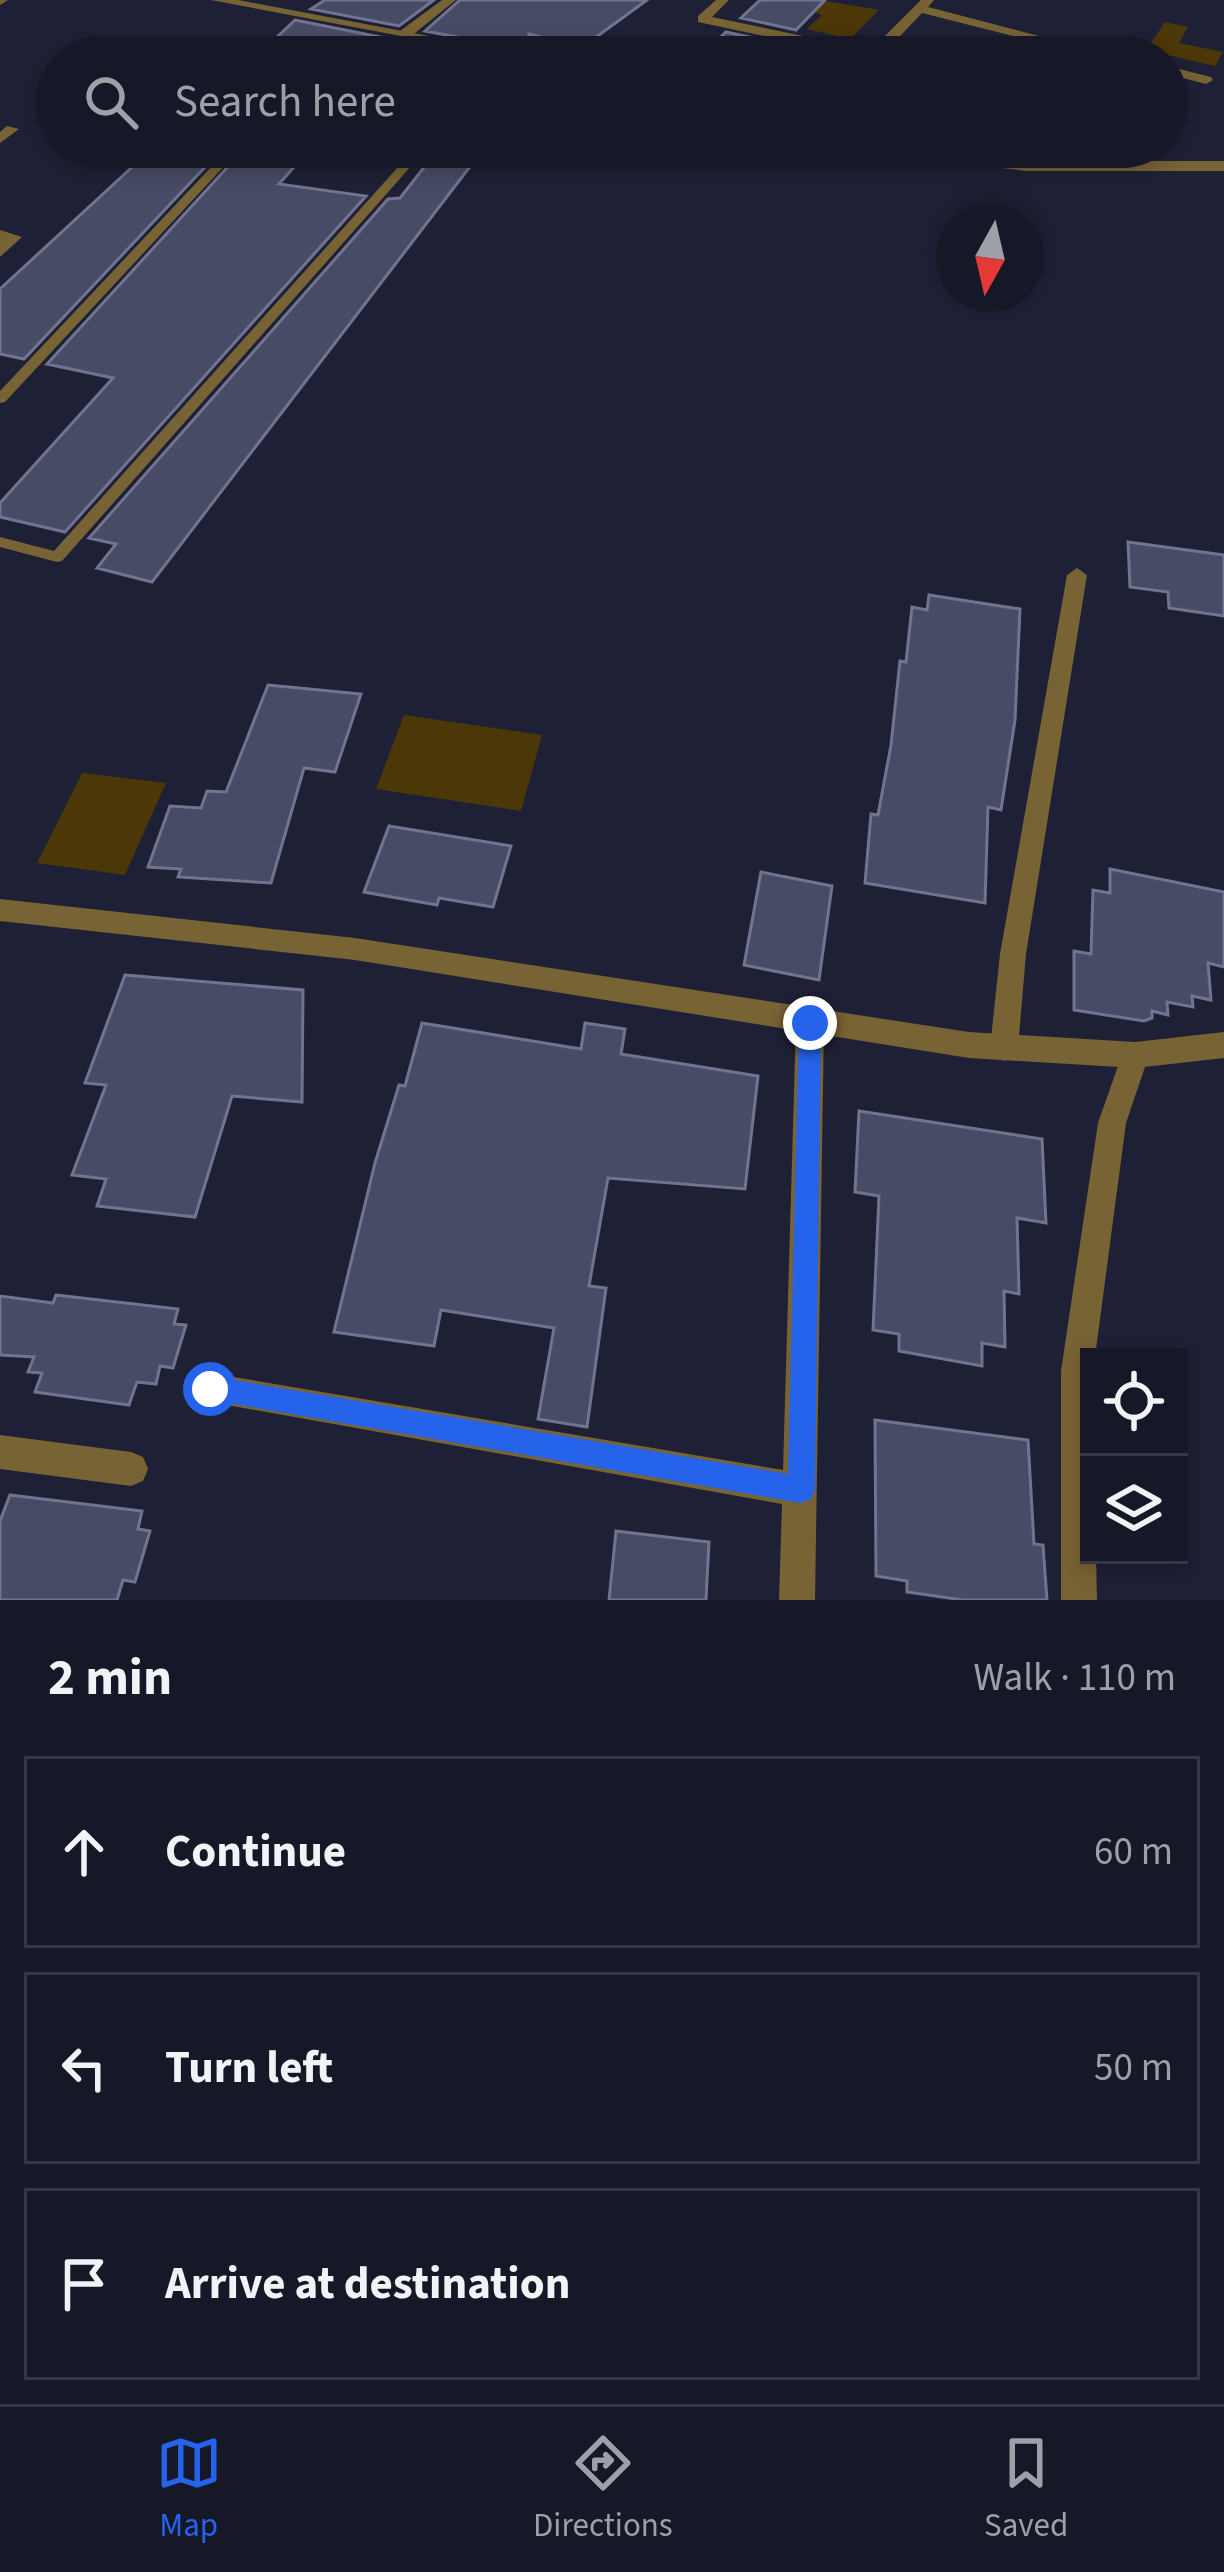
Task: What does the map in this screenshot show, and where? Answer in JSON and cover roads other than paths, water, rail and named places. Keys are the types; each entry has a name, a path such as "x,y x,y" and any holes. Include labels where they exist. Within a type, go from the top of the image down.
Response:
{"street":[{"path":"218,0 416,36"},
{"path":"405,34 450,0"},
{"path":"723,0 703,19 784,36"},
{"path":"893,36 924,4 1038,36"},
{"path":"1188,75 1206,80"},
{"path":"1188,166 1224,166"},
{"path":"0,235 14,237 0,252"},
{"path":"1004,1048 1013,953 1077,575"},
{"path":"0,910 355,949 810,1023 1004,1048 1135,1055 1224,1045"},
{"path":"796,1600 810,1023"},
{"path":"1079,1600 1076,1371 1112,1123 1135,1055"},
{"path":"210,1389 801,1490"},
{"path":"0,1452 131,1469"}],"lane":[{"path":"0,399 216,168"},
{"path":"0,542 57,557 403,168"}]}
